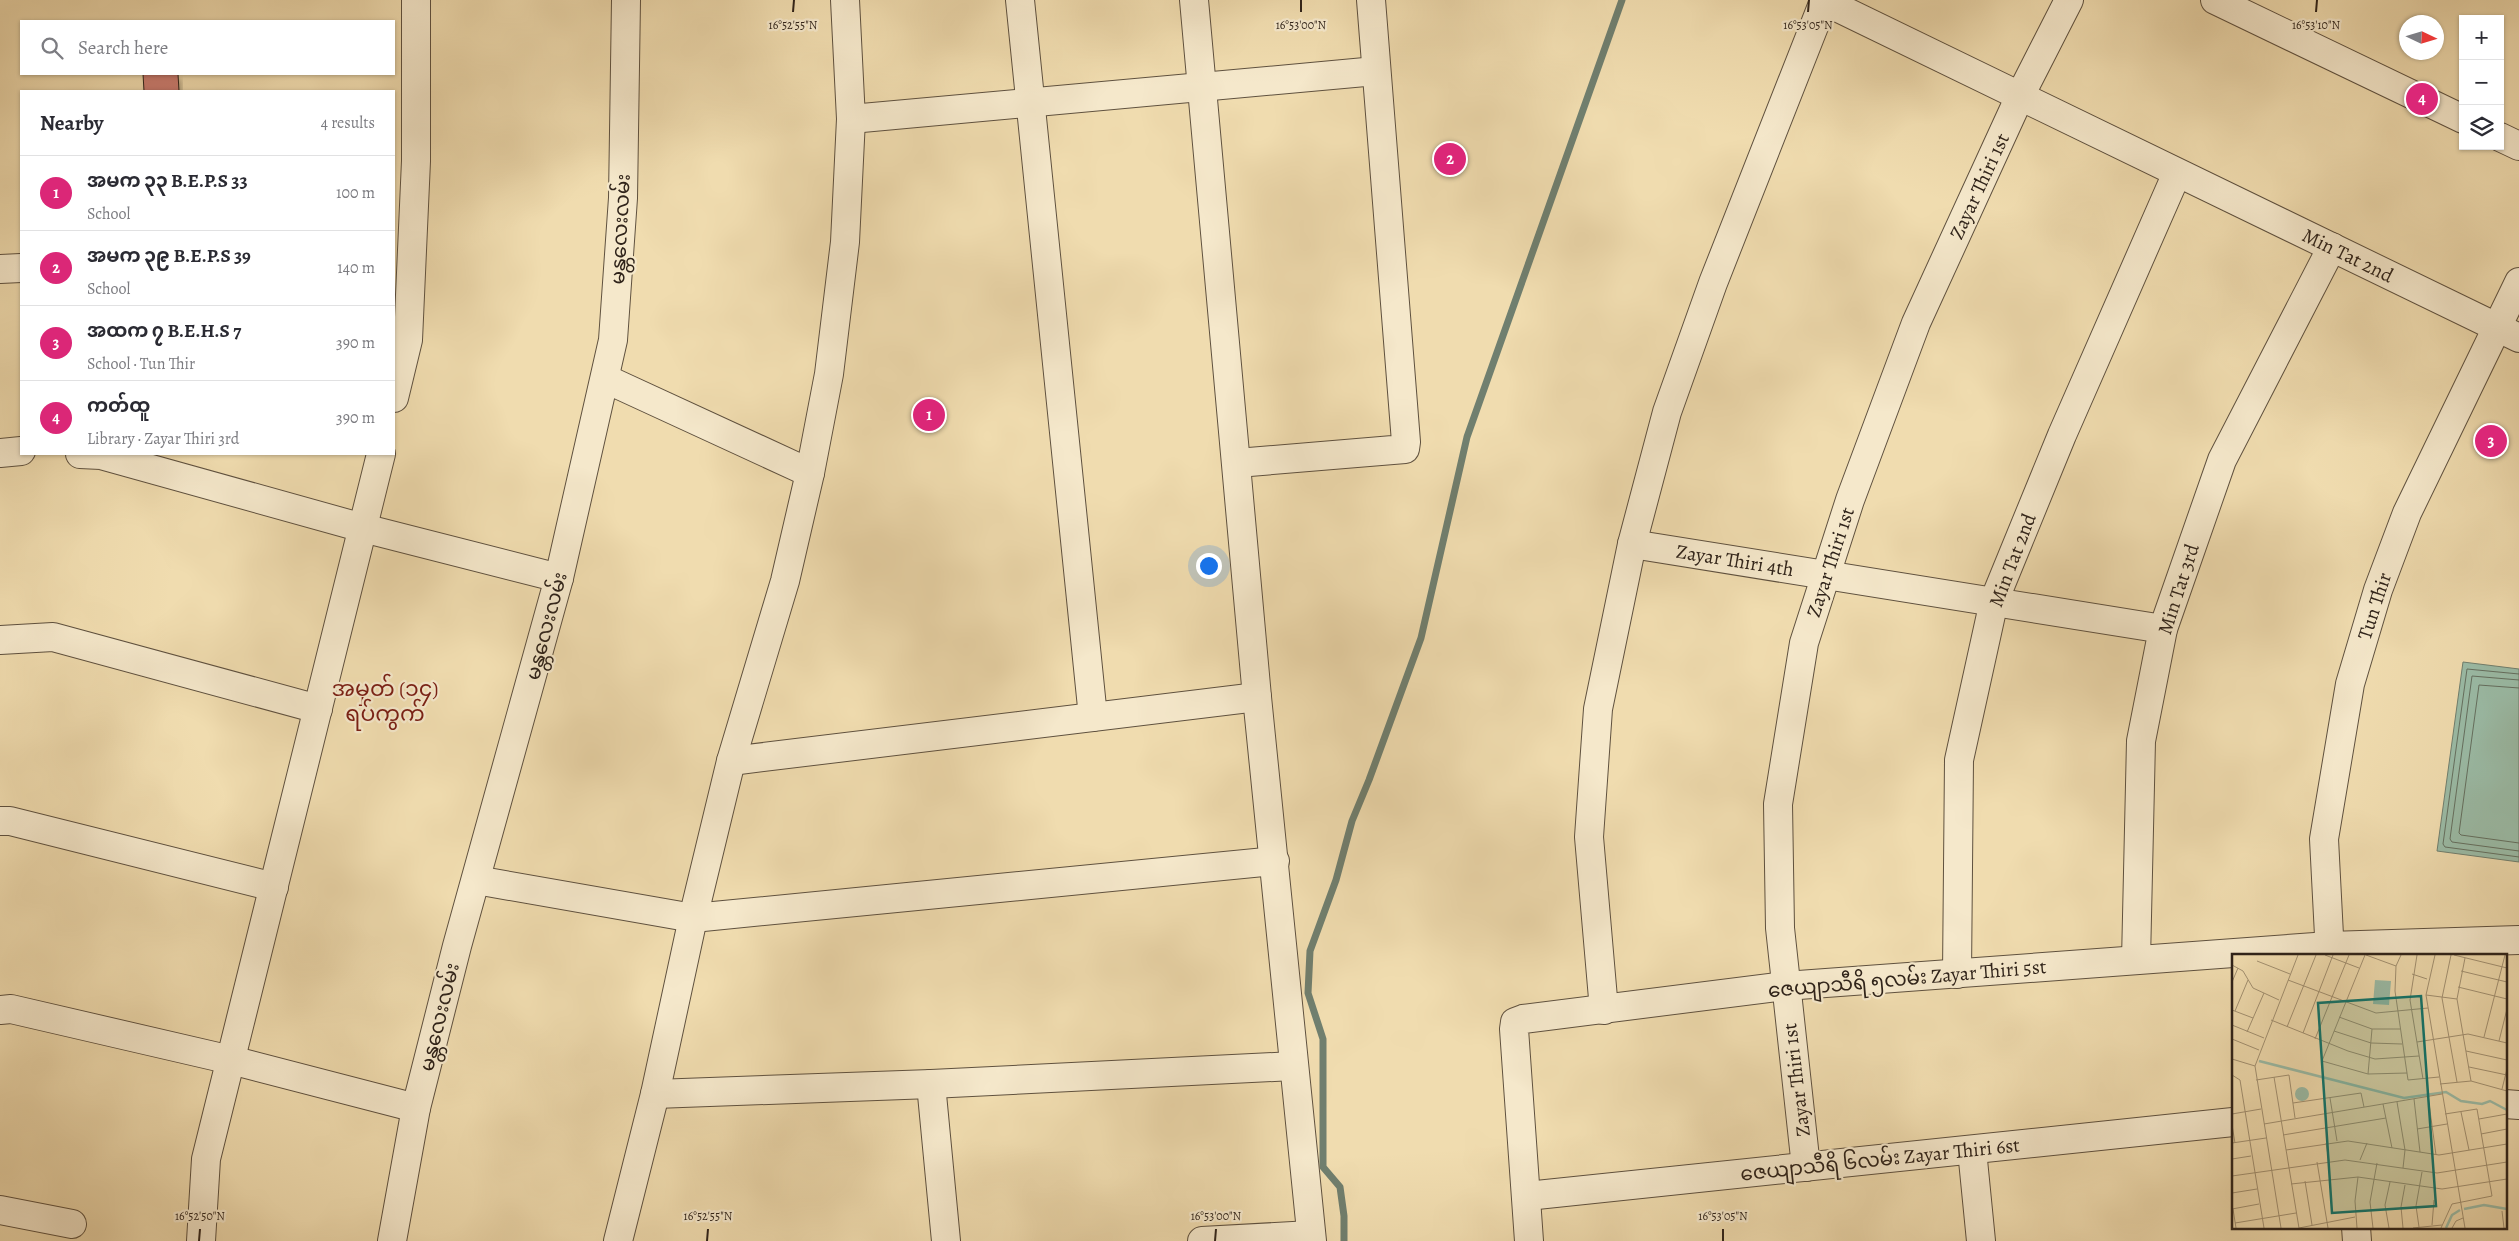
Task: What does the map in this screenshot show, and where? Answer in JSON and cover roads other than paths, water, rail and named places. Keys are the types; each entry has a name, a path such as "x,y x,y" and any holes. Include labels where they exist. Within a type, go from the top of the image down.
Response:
{"street":[{"path":"395,389 416,161 416,0"},
{"name":"မန္တလေးလမ်း","path":"392,1241 416,1108 559,578 606,379 613,340 623,198 626,0"},
{"path":"618,1241 655,1094 693,918 731,762 785,582 810,473 829,374 845,242 851,119 845,0"},
{"path":"1020,0 1093,717"},
{"path":"1194,0 1238,464 1257,697 1275,861 1293,1066 1311,1238 1202,1241"},
{"path":"1238,464 1404,449 1406,442 1371,0"},
{"name":"Zayar Thiri 1st","path":"1806,1166 1780,928 1778,804 1804,643 1850,500 1916,323 2020,96 2069,0"},
{"path":"2215,0 2459,117"},
{"name":"Min Tat 2nd","path":"1632,544 1670,403 1713,283 1824,1 2508,333"},
{"path":"851,119 1376,71"},
{"path":"2504,139 2519,146"},
{"name":"Min Tat 2nd","path":"1956,974 1959,760 1994,601 2062,435 2177,173"},
{"name":"Min Tat 3rd","path":"2136,960 2141,741 2164,629 2222,460 2332,248"},
{"path":"0,269 20,268"},
{"name":"Tun Thir","path":"2329,951 2324,839 2350,684 2378,590 2407,512 2508,333 2519,282"},
{"path":"606,379 810,473"},
{"path":"0,453 20,451"},
{"path":"100,455 363,528 559,578"},
{"path":"202,1241 206,1158 381,455"},
{"path":"1604,1010 1589,837 1598,709 1632,544"},
{"name":"Zayar Thiri 4th","path":"1632,544 2164,629"},
{"path":"0,640 53,637 318,709"},
{"path":"731,762 1257,697"},
{"path":"0,821 10,820 274,887"},
{"path":"476,880 693,918 1275,861"},
{"name":"ဇေယျာသီရိ ၅လမ်း Zayar Thiri 5st","path":"2265,954 2519,940"},
{"name":"ဇေယျာသီရိ ၅လမ်း Zayar Thiri 5st","path":"1529,1241 1514,1029 1516,1022 1523,1019 1785,986 2136,960 2232,956"},
{"path":"0,1010 11,1009 231,1060 416,1108"},
{"path":"655,1094 931,1084 1293,1066"},
{"path":"931,1084 946,1241"},
{"path":"2506,1104 2519,1105"},
{"name":"ဇေယျာသီရိ ၆လမ်း Zayar Thiri 6st","path":"1527,1196 2232,1122"},
{"path":"1972,1150 1981,1241"},
{"path":"0,1210 72,1224"},
{"path":"2356,1228 2357,1241"}],"water":[{"path":"2463,662 2519,669 2519,862 2437,851"}],"waterway":[{"path":"1344,1241 1344,1216 1340,1187 1323,1167 1323,1039 1308,993 1310,951 1336,880 1352,821 1421,638 1467,437 1622,0"}],"place":[{"name":"ကတ်ထူ","path":"2422,99"},
{"name":"အမက ၃၉ B.E.P.S 39","path":"1450,159"},
{"name":"အမက ၃၃ B.E.P.S 33","path":"929,415"},
{"name":"အထက ၇ B.E.H.S 7","path":"2491,441"}],"district":[{"name":"အမှတ် (၁၄) ရပ်ကွက်","path":"385,700"}]}
